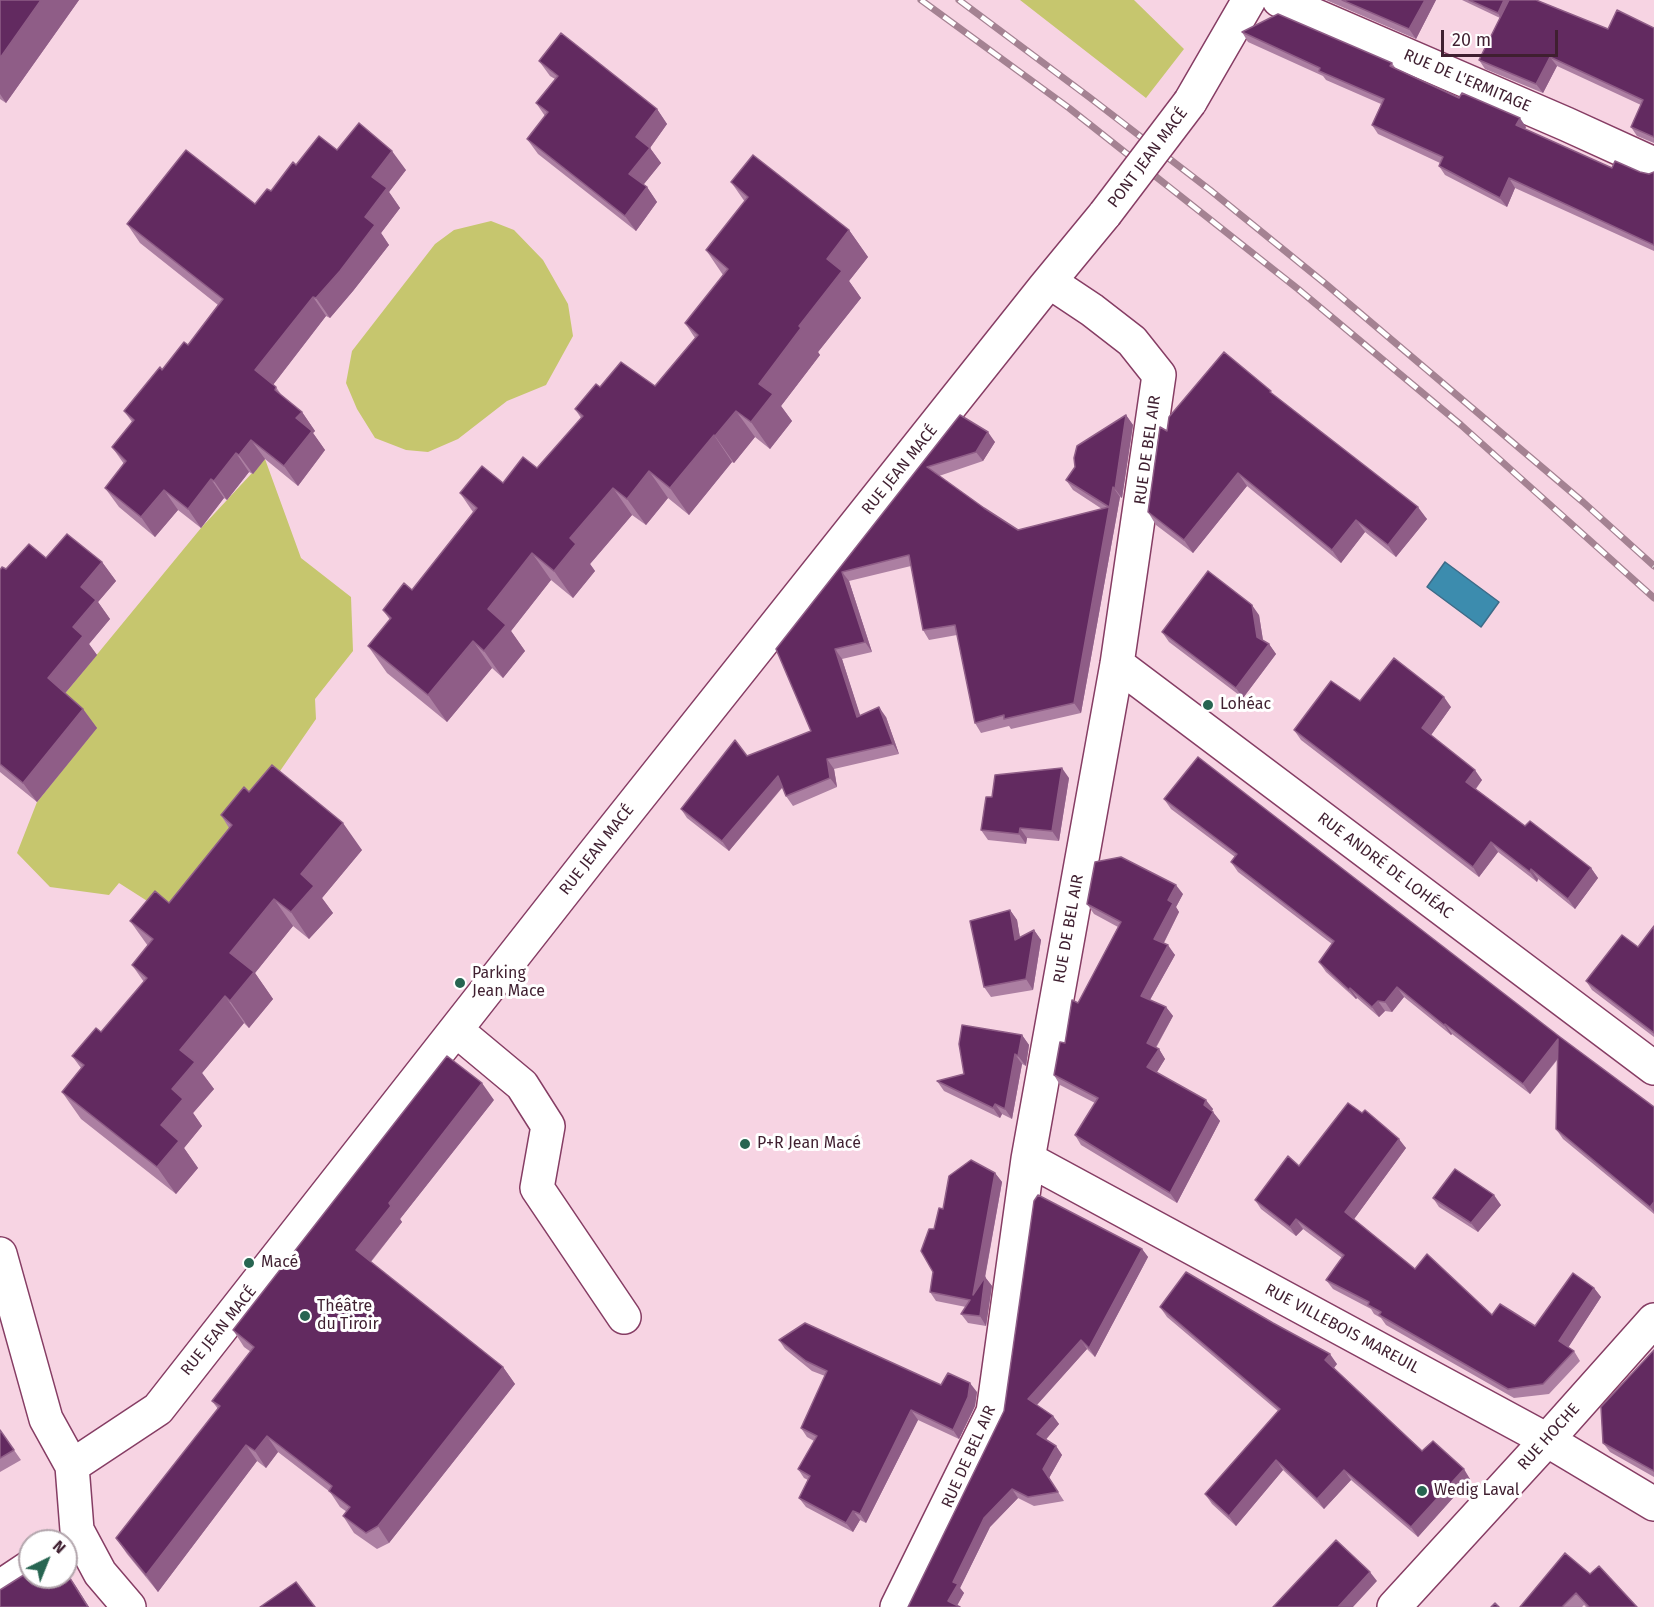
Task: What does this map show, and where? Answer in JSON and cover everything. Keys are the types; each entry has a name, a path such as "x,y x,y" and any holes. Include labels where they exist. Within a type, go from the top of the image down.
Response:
{"street":[{"name":"PONT JEAN MACÉ","path":"1105,214 1190,102 1249,0"},
{"name":"RUE DE L'ERMITAGE","path":"1279,0 1654,164"},
{"name":"RUE JEAN MACÉ","path":"72,1466 158,1409 629,810 1105,214"},
{"name":"RUE DE BEL AIR","path":"897,1607 993,1412 1028,1159 1117,664 1159,375 1132,341 1092,310 1050,282"},
{"name":"RUE ANDRÉ DE LOHÉAC","path":"1117,664 1654,1068"},
{"path":"456,1030 522,1085 548,1126 537,1188 624,1317"},
{"name":"RUE VILLEBOIS MAREUIL","path":"1028,1159 1547,1440 1654,1504"},
{"path":"0,1254 46,1419 72,1466 70,1529"},
{"name":"RUE HOCHE","path":"1394,1607 1654,1320"},
{"path":"78,1546 129,1607"},
{"path":"0,1587 18,1575"}],"shaded area":[{"path":"1020,0 1134,0 1184,49 1146,98"},
{"path":"491,221 514,230 543,260 568,304 573,336 546,385 507,401 458,439 428,452 406,450 375,438 357,409 346,383 352,351 435,244 454,230"},
{"path":"265,459 301,558 351,597 353,651 315,699 316,719 177,920 119,883 109,895 50,887 17,853 37,802 96,728 62,697 201,528"}],"water":[{"path":"1445,562 1499,602 1481,627 1427,587"}],"building":[{"path":"0,0 41,0 0,58"},
{"path":"1342,0 1425,0 1409,29"},
{"path":"1469,0 1504,0 1498,13"},
{"path":"1509,0 1536,0 1608,29 1617,10 1654,28 1654,137 1631,127 1643,100 1550,57 1536,84 1479,60"},
{"path":"1278,14 1392,63 1390,66 1459,98 1462,93 1520,118 1516,125 1612,168 1615,161 1640,172 1649,174 1654,172 1654,245 1509,178 1500,198 1439,166 1443,157 1372,125 1384,99 1319,71 1320,68 1242,32"},
{"path":"561,33 657,109 636,137 650,148 629,174 647,187 625,216 527,139 548,112 536,103 558,76 539,61"},
{"path":"359,123 392,151 372,177 387,188 365,217 375,225 340,271 316,298 313,297 255,370 302,412 296,418 312,431 284,466 251,440 239,455 236,453 214,481 211,479 188,509 164,490 141,517 105,488 126,461 112,447 134,420 124,411 184,342 188,345 223,299 127,224 186,150 255,204 267,189 271,191 293,162 296,165 319,136 337,150"},
{"path":"753,155 849,230 827,259 842,271 799,326 801,328 759,384 773,394 751,422 736,411 670,488 649,471 627,499 613,488 570,538 576,544 554,571 532,553 488,609 506,625 484,651 473,641 428,695 368,646 391,618 383,610 404,583 412,590 477,508 460,493 482,466 503,483 523,457 537,468 583,416 575,409 596,384 600,387 621,362 655,386 698,335 685,323 728,269 706,250 748,197 731,182"},
{"path":"1224,352 1270,392 1418,507 1388,545 1356,520 1332,550 1238,473 1184,540 1148,512 1160,427 1167,431 1169,417"},
{"path":"960,415 988,432 976,452 927,467 1018,530 1109,507 1066,480 1075,467 1074,458 1077,446 1126,415 1115,489 1113,487 1074,703 1004,719 1004,715 975,723 955,625 923,630 909,555 842,572 865,642 835,649 857,717 879,707 893,744 827,759 830,778 786,796 778,776 722,841 681,809 735,740 747,756 811,731 776,649"},
{"path":"67,534 102,562 81,587 96,600 73,627 83,636 48,678 83,709 23,783 0,764 0,570 2,567 6,569 29,544 46,558"},
{"path":"1208,571 1252,605 1257,637 1269,644 1236,688 1162,632"},
{"path":"1394,658 1444,697 1422,728 1475,770 1466,782 1525,826 1530,821 1591,868 1568,899 1531,869 1530,872 1491,842 1473,867 1294,730 1331,681 1360,701"},
{"path":"1198,757 1654,1107 1654,1202 1650,1207 1556,1129 1558,1039 1523,1084 1397,987 1385,1002 1378,1001 1372,1007 1350,988 1349,990 1319,962 1334,941 1231,862 1237,854 1164,799"},
{"path":"272,765 343,823 301,874 314,886 291,912 274,899 230,953 254,972 230,1001 225,996 180,1050 195,1062 172,1089 183,1099 161,1125 179,1141 157,1167 62,1092 84,1065 72,1056 96,1028 101,1032 147,978 132,965 153,939 130,921 155,891 169,903 232,825 221,815 244,787 249,792"},
{"path":"1062,768 1052,831 1020,828 1019,834 981,830 986,797 992,797 995,775"},
{"path":"1121,857 1176,885 1168,900 1173,903 1154,939 1168,945 1141,996 1166,1007 1147,1043 1159,1049 1147,1067 1206,1100 1204,1105 1213,1112 1170,1193 1075,1135 1098,1098 1054,1075 1060,1042 1065,1043 1072,1000 1078,1003 1121,922 1087,904 1095,862"},
{"path":"1010,910 1015,940 1034,930 1026,979 984,987 970,921"},
{"path":"1654,926 1654,1033 1586,981 1622,935 1638,947"},
{"path":"962,1025 1022,1035 1018,1056 1015,1054 1005,1109 995,1104 993,1108 937,1081 964,1074 959,1044"},
{"path":"447,1056 482,1083 389,1203 391,1206 356,1250 503,1367 378,1526 366,1533 343,1516 350,1507 329,1491 332,1486 267,1436 255,1451 246,1445 146,1575 116,1538 220,1406 212,1401 254,1347 233,1330"},
{"path":"1348,1103 1362,1113 1365,1110 1399,1139 1345,1212 1415,1269 1427,1254 1492,1315 1500,1304 1535,1326 1573,1273 1594,1288 1559,1341 1574,1351 1543,1384 1508,1389 1379,1315 1381,1312 1368,1305 1369,1302 1326,1280 1344,1255 1296,1219 1290,1227 1255,1200 1288,1156 1299,1166"},
{"path":"971,1160 995,1173 973,1295 985,1277 980,1316 961,1314 970,1300 930,1292 933,1272 921,1251 929,1229 934,1229 939,1208 943,1209 949,1176"},
{"path":"1455,1169 1494,1195 1471,1223 1433,1198"},
{"path":"1038,1195 1142,1249 1089,1348 1081,1340 1028,1399 1053,1416 1037,1434 1056,1446 1043,1469 1058,1492 1028,1497 1012,1489 984,1518 953,1582 958,1584 948,1601 960,1607 908,1607 1004,1411 1034,1201"},
{"path":"1186,1272 1330,1354 1325,1360 1422,1451 1433,1441 1464,1469 1411,1527 1344,1470 1317,1499 1276,1460 1229,1516 1205,1494 1280,1409 1160,1307"},
{"path":"805,1323 941,1385 948,1373 970,1383 968,1397 953,1430 911,1410 860,1514 853,1511 846,1523 799,1498 810,1476 798,1469 817,1436 801,1428 827,1371 806,1361 779,1340"},
{"path":"1654,1350 1654,1471 1603,1443 1601,1407"},
{"path":"0,1430 14,1450 0,1458"},
{"path":"1336,1540 1370,1572 1338,1607 1273,1607"},
{"path":"1565,1553 1590,1574 1599,1566 1637,1607 1589,1607 1576,1593 1562,1607 1520,1607"},
{"path":"18,1579 18,1589 77,1589 88,1607 0,1607 0,1590"},
{"path":"296,1582 315,1607 260,1607"}],"railway":[{"path":"921,0 1069,108 1298,289 1461,425 1654,598"},
{"path":"959,0 1210,190 1327,285 1583,502 1654,566"}],"place":[{"name":"Lohéac","path":"1208,705"},
{"name":"Parking Jean Mace","path":"460,983"},
{"name":"P+R Jean Macé","path":"745,1144"},
{"name":"Macé","path":"249,1263"},
{"name":"Théâtre du Tiroir","path":"305,1316"},
{"name":"Wedig Laval","path":"1422,1491"}]}
